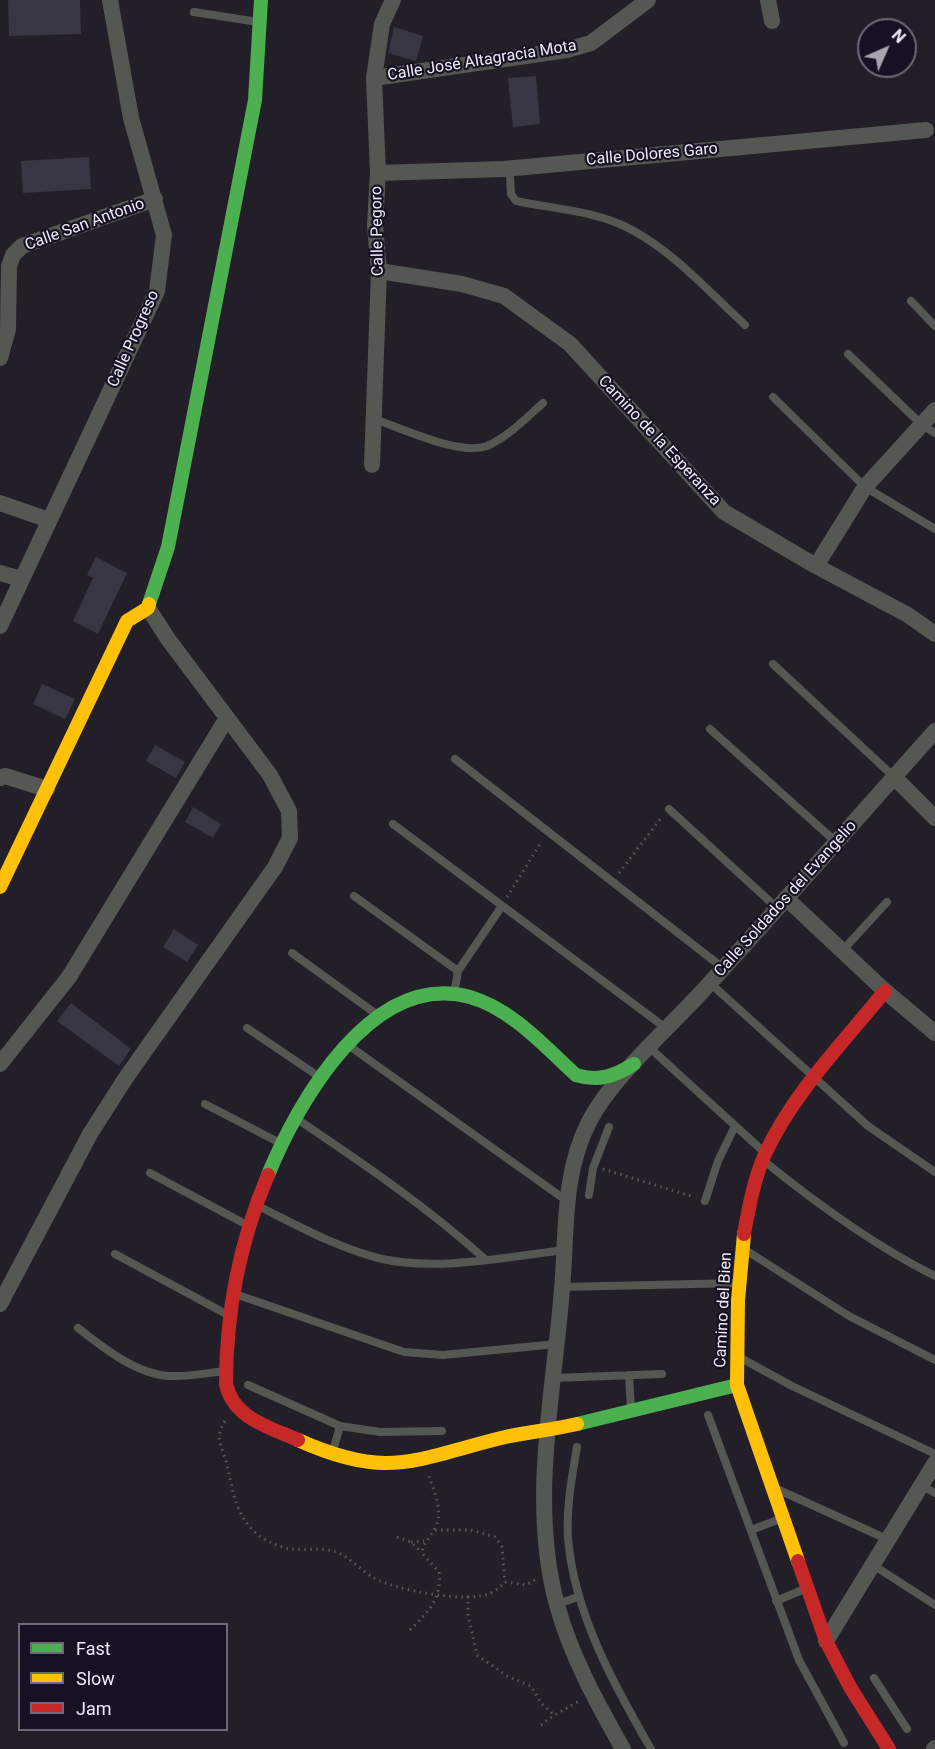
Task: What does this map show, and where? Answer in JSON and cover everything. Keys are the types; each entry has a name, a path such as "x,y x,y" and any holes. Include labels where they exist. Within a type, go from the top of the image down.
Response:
{"street":[{"name":"Calle Progreso","path":"0,626 157,291 165,235 131,118 110,0"},
{"path":"0,887 127,621 148,608 168,548 255,100 261,0"},
{"name":"Calle Pegoro","path":"372,465 379,271 375,225 378,172 374,78 382,24 393,0"},
{"name":"Calle José Altagracia Mota","path":"374,78 567,50 591,43 648,0"},
{"path":"768,0 772,21"},
{"name":"Calle Dolores Garo","path":"378,172 504,169 930,129"},
{"name":"Calle San Antonio","path":"0,358 8,329 9,266 13,255 22,246 155,199"},
{"name":"Camino de la Esperanza","path":"379,271 462,284 504,296 570,344 724,512 816,566 908,615 935,634"},
{"path":"816,566 865,487 929,429 935,410"},
{"path":"0,503 49,520"},
{"path":"0,573 21,579"},
{"path":"0,1304 90,1134 124,1079 269,876 290,838 289,811 270,775 168,639 148,608"},
{"path":"0,1064 69,977 227,718"},
{"name":"Calle Soldados del Evangelio","path":"622,1749 574,1656 556,1604 543,1506 567,1201 573,1163 590,1120 610,1092 935,731"},
{"path":"0,778 5,776 47,789"},
{"path":"894,777 935,818"},
{"path":"782,903 934,1030"},
{"name":"Camino del Bien","path":"885,991 790,1113 764,1156 751,1200 744,1248 736,1355 737,1385 826,1641 880,1713 889,1749"},
{"path":"634,1064 617,1075 603,1080 590,1080 576,1075 509,1019 481,1002 454,994 431,996 405,1003 380,1017 345,1043 319,1076 280,1143 247,1226 239,1259 226,1371 225,1387 228,1400 253,1419 332,1454 372,1464 427,1460 498,1439 548,1431 737,1385"},
{"path":"826,1641 889,1540 928,1489 935,1463"}],"lane":[{"path":"194,12 260,22"},
{"path":"504,169 510,176 512,194 516,201 607,220 633,230 670,257 745,325"},
{"path":"910,301 935,326"},
{"path":"848,354 929,429"},
{"path":"773,397 865,487 935,529"},
{"path":"374,419 469,448 486,446 504,436 543,403"},
{"path":"772,664 894,777"},
{"path":"710,729 836,842"},
{"path":"455,759 723,968"},
{"path":"669,808 782,903"},
{"path":"393,824 668,1029"},
{"path":"354,896 458,972"},
{"path":"842,951 887,902"},
{"path":"454,994 458,972 502,906"},
{"path":"292,953 380,1017"},
{"path":"710,983 868,1126 935,1172"},
{"path":"247,1028 319,1076"},
{"path":"345,1043 567,1201"},
{"path":"650,1048 819,1206 883,1247 935,1276"},
{"path":"205,1104 280,1143"},
{"path":"294,1117 399,1187 441,1219 486,1260"},
{"path":"705,1201 717,1161 735,1126"},
{"path":"589,1195 592,1168 609,1127"},
{"path":"573,1163 592,1168"},
{"path":"150,1173 247,1226"},
{"path":"256,1205 338,1245 379,1258 421,1263 486,1260 564,1250"},
{"path":"744,1248 849,1316 935,1360"},
{"path":"115,1254 233,1318"},
{"path":"562,1287 740,1283"},
{"path":"235,1294 404,1352 443,1355 557,1344"},
{"path":"78,1328 97,1343 130,1362 167,1376 226,1371"},
{"path":"736,1355 792,1386 935,1454"},
{"path":"554,1378 662,1374"},
{"path":"629,1375 631,1411"},
{"path":"248,1385 340,1426 380,1432 442,1431"},
{"path":"708,1414 799,1660 844,1743"},
{"path":"332,1454 340,1426"},
{"path":"577,1447 569,1494 568,1538 578,1597 603,1659 651,1749"},
{"path":"773,1487 889,1540"},
{"path":"751,1530 784,1518"},
{"path":"873,1566 935,1605"},
{"path":"776,1601 808,1588"},
{"path":"556,1604 578,1597"},
{"path":"874,1678 880,1713 906,1729"}],"path":[{"path":"612,882 669,808"},
{"path":"502,906 548,832"},
{"path":"592,1168 608,1170 705,1201"},
{"path":"237,1409 223,1423 219,1433 219,1447 226,1461 238,1512 258,1534 286,1548 335,1551 364,1572 386,1584 401,1589 439,1595 468,1596 491,1593 505,1582 526,1584 551,1573"},
{"path":"411,1542 424,1540 435,1530 438,1506 427,1460"},
{"path":"435,1530 471,1530 495,1537 502,1546 505,1582"},
{"path":"397,1537 411,1542 439,1572 439,1595 432,1607 410,1630"},
{"path":"422,1553 424,1540"},
{"path":"468,1596 468,1615 477,1654 507,1676 535,1689 541,1703 553,1714"},
{"path":"541,1725 553,1714 569,1709 593,1693"}],"building":[{"path":"8,0 80,0 81,34 9,36"},
{"path":"394,27 423,36 416,61 388,53"},
{"path":"536,76 540,124 513,127 508,78"},
{"path":"89,157 91,189 23,193 21,161"},
{"path":"96,557 127,573 98,634 73,621 93,578 87,575"},
{"path":"42,684 75,699 65,719 33,704"},
{"path":"155,745 185,762 176,778 146,761"},
{"path":"193,807 221,824 213,838 185,822"},
{"path":"174,929 198,945 187,962 163,947"},
{"path":"71,1003 131,1049 119,1066 57,1021"}],"traffic: fast":[{"path":"149,604 168,547 255,100 261,0"},
{"path":"268,1175 281,1145 319,1079 343,1049 371,1022 401,1003 434,994 470,997 485,1003 500,1010 527,1030 576,1075 592,1078 606,1077 634,1064"},
{"path":"577,1424 737,1385"}],"traffic: slow":[{"path":"0,887 127,621 148,608 149,604"},
{"path":"744,1234 738,1300 737,1385 798,1561"},
{"path":"298,1440 355,1460 378,1463 400,1462 422,1459 510,1436 577,1424"}],"traffic: jam":[{"path":"744,1234 758,1173 776,1132 804,1089 885,991"},
{"path":"268,1175 250,1225 236,1277 229,1330 226,1384 230,1396 244,1413 264,1426 298,1440"},
{"path":"798,1561 826,1641 850,1687 889,1749"}]}
